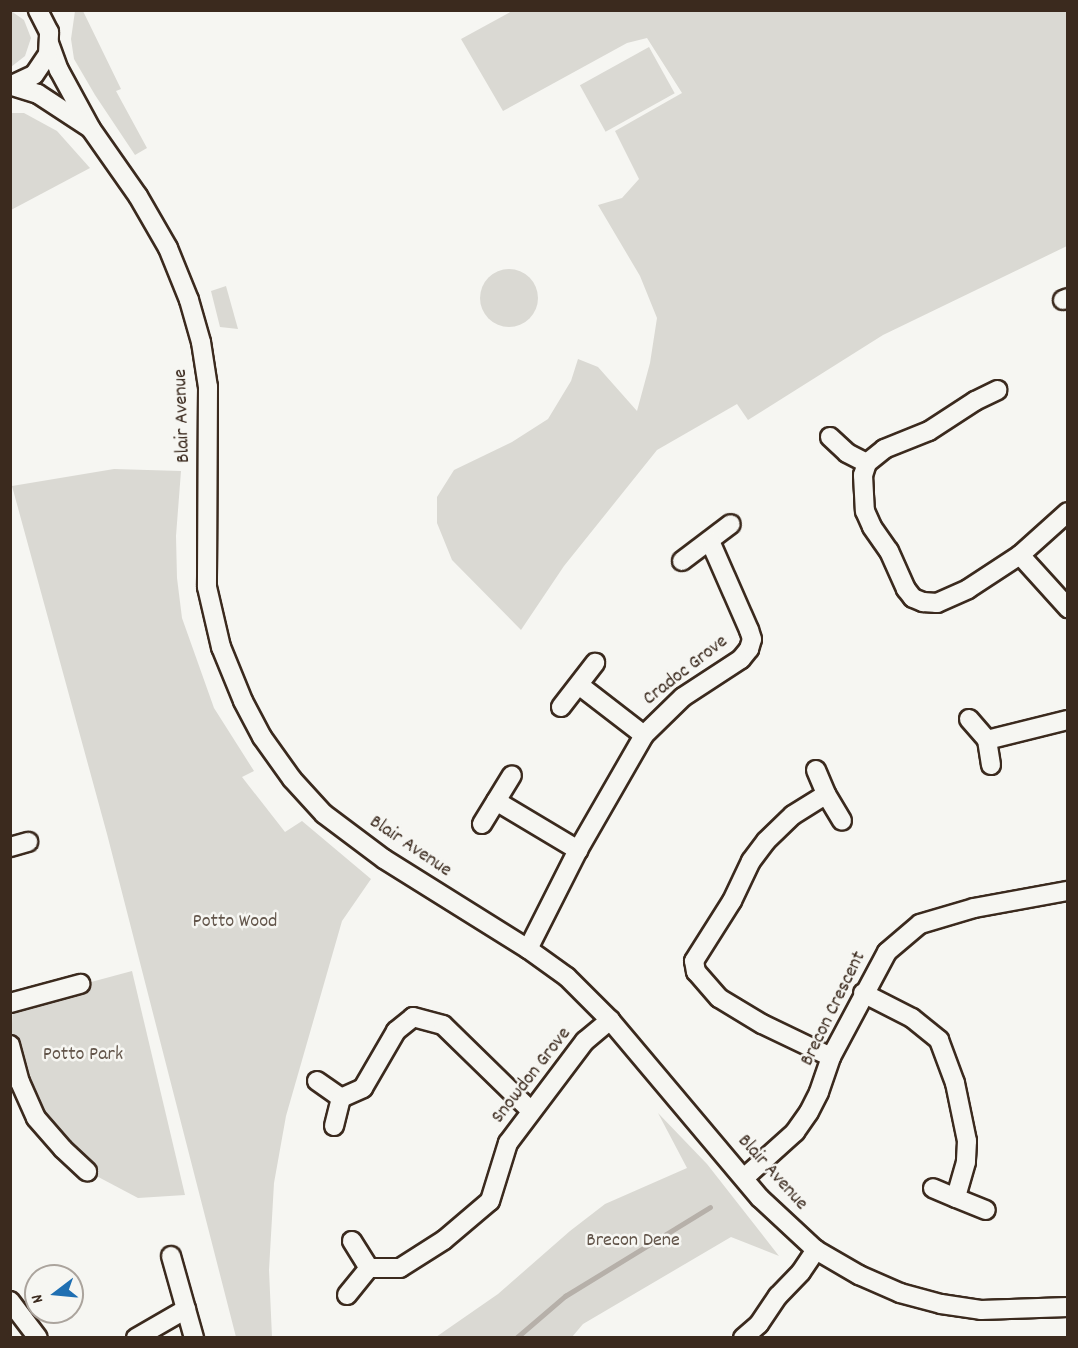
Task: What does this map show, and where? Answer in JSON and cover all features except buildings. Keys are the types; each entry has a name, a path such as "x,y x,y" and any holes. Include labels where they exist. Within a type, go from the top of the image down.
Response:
{"street":[{"name":"Blair Avenue","path":"38,10 59,70 91,129 138,196 168,248 189,300 201,342 208,387 207,587 221,647 243,700 274,753 324,814 384,859 528,949 567,977 610,1020 766,1205 816,1250 859,1275 900,1293 941,1304 981,1310 1068,1308"},
{"path":"11,86 34,75 42,66 56,10"},
{"name":"Blair Avenue","path":"11,86 38,94 91,129"},
{"path":"998,390 975,400 929,431 884,449 867,463 862,475 866,511 913,598 938,603 949,598 1020,555 1068,513"},
{"path":"830,437 847,453 867,463"},
{"path":"682,561 731,524"},
{"name":"Cradoc Grove","path":"528,949 578,850 644,735 683,697 741,659 749,649 752,639 749,630 710,541"},
{"path":"1020,555 1068,608"},
{"path":"561,707 595,663"},
{"name":"Cradoc Grove","path":"579,685 644,735"},
{"path":"969,719 987,740 991,765"},
{"path":"987,740 1068,720"},
{"path":"816,770 826,794 842,821"},
{"path":"482,824 512,775"},
{"path":"826,794 793,815 766,841 751,861 732,901 694,961 696,972 719,998 762,1024 831,1057"},
{"path":"496,801 578,850"},
{"path":"10,847 28,842"},
{"name":"Brecon Crescent","path":"744,1178 795,1132 809,1112 819,1092 831,1057 863,993 887,952 920,924 974,908 1068,891"},
{"path":"11,1006 80,984"},
{"path":"863,993 912,1018 939,1040 955,1083 967,1141 966,1162 956,1198"},
{"path":"341,1098 363,1088 396,1031 413,1017 443,1025 531,1111"},
{"name":"Snowdon Grove","path":"369,1268 400,1268 444,1240 490,1201 508,1143 585,1041 610,1020"},
{"path":"10,1045 20,1082 36,1119 87,1171"},
{"path":"317,1081 341,1098"},
{"path":"334,1126 341,1098"},
{"path":"933,1188 986,1210"},
{"path":"346,1295 369,1268 352,1240"},
{"path":"743,1338 759,1324 778,1296 801,1272 816,1250"},
{"path":"171,1256 194,1338"},
{"path":"10,1301 38,1338"},
{"path":"136,1338 186,1309"}],"green space":[{"path":"514,10 1068,11 1067,246 883,335 748,420 737,404 657,450 564,566 521,630 452,560 437,523 437,497 454,470 512,442 548,419 571,381 578,359 598,367 637,411 650,363 657,318 640,276 598,205 622,198 639,179 615,131 682,93 647,38 627,43 503,111 461,39"},
{"path":"11,11 24,20 31,38 25,56 11,67"},
{"path":"75,11 83,11 121,89 116,91 147,148 135,155 74,59 71,39"},
{"path":"649,47 675,93 606,132 580,85"},
{"path":"11,113 24,113 57,131 90,168 11,210"},
{"path":"509,269 520,271 533,282 538,298 536,309 525,322 509,327 498,325 485,314 480,298 482,287 493,274"},
{"path":"226,286 238,329 220,327 211,291"},
{"name":"Potto Wood","path":"114,469 181,471 176,536 177,578 182,618 214,708 254,771 242,777 285,832 302,821 371,879 342,921 286,1116 274,1183 269,1270 272,1337 236,1337 107,834 12,486"},
{"name":"Potto Park","path":"132,971 185,1195 138,1198 87,1171 36,1118 11,1045 13,1003"},
{"name":"Brecon Dene","path":"658,1113 707,1164 779,1256 731,1237 583,1324 572,1337 436,1337 498,1294 570,1231 605,1204 687,1168"}],"waterway":[{"path":"516,1338 565,1296 710,1207"}]}
